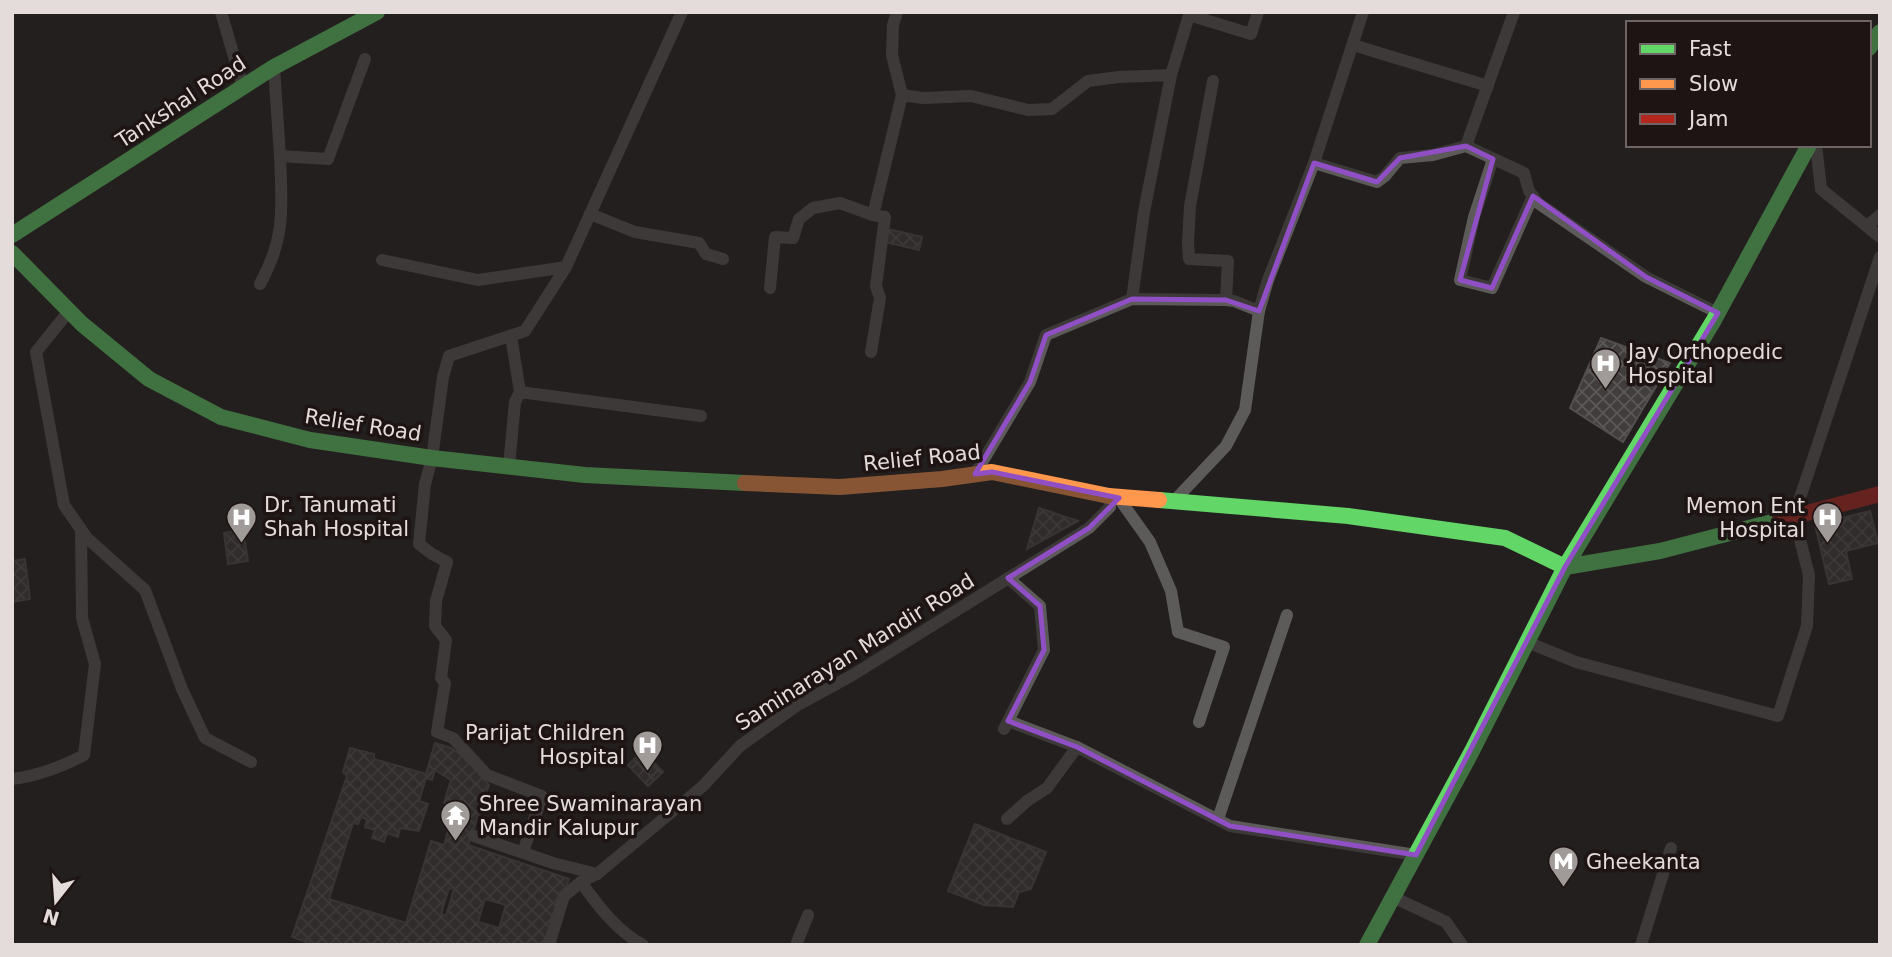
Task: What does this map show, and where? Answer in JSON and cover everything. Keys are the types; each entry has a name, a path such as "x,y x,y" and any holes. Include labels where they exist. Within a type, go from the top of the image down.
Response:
{"main road":[{"name":"Tankshal Road","path":"12,234 274,67 377,12"},
{"path":"1367,945 1472,751 1565,567 1718,313 1808,147"},
{"name":"Relief Road","path":"12,253 69,311 149,379 221,417 310,440 432,458 585,475 840,487 992,472 1114,496 1348,516 1505,538 1565,567"},
{"path":"1565,567 1660,551 1880,494"}],"street":[{"path":"221,12 243,87"},
{"path":"523,852 542,796 487,775 453,738 437,732 445,684 441,678 446,640 435,626 436,601 447,562 419,544 425,484 432,458 443,377 449,356 525,331 566,267 682,12"},
{"path":"873,215 902,95 891,55 893,25 897,12"},
{"path":"1132,299 1144,212 1171,75 1190,14 1251,34 1258,12"},
{"path":"1173,502 1226,446 1245,410 1259,311 1268,280 1314,163 1363,12"},
{"path":"1466,146 1514,12"},
{"path":"1353,45 1488,86"},
{"path":"280,156 328,159 365,59"},
{"path":"260,284 279,241 282,204 274,67"},
{"path":"902,95 922,98 971,96 1028,110 1052,109 1088,81 1171,75"},
{"path":"1213,81 1190,206 1189,259 1228,261 1226,300"},
{"path":"1314,163 1377,182 1400,158 1433,155 1466,146 1524,173 1529,191 1538,203 1646,278 1718,313"},
{"path":"1816,147 1821,189 1880,237"},
{"path":"1493,159 1474,217 1460,280 1492,288 1534,196"},
{"path":"770,288 775,237 793,238 799,219 813,208 840,203 885,217 876,286 880,298 871,352"},
{"path":"590,214 635,232 699,243 706,254 723,259"},
{"path":"1867,226 1880,215"},
{"path":"1527,642 1576,662 1778,716 1807,626 1809,575 1794,516 1876,280 1880,257"},
{"path":"382,260 478,280 566,267"},
{"path":"975,474 1030,382 1046,335 1132,299 1226,300 1259,311"},
{"path":"69,311 36,352 64,505 87,538 145,590 182,690 205,738 251,762"},
{"path":"509,466 515,402 520,392 511,336"},
{"path":"520,392 701,416"},
{"path":"1114,496 1150,542 1171,591 1178,632 1224,647 1199,722"},
{"name":"Saminarayan Mandir Road","path":"549,945 564,896 597,874 703,786 740,746 796,706 850,676 1089,528 1110,507 1114,496"},
{"path":"12,779 59,768 84,754 95,664 82,618 81,528"},
{"path":"1009,578 1040,606 1044,650 1006,725 1077,747 1230,825 1416,855"},
{"path":"1218,819 1287,615"},
{"path":"1007,819 1047,788 1077,747"},
{"path":"474,836 597,874"},
{"path":"1641,945 1671,848"},
{"path":"581,883 602,911 643,945"},
{"path":"1393,897 1446,922 1462,945"},
{"path":"796,945 808,915"}],"highlighted area":[{"path":"1466,146 1493,159 1460,280 1492,288 1533,196 1646,277 1718,313 1565,567 1416,855 1230,826 1077,747 1008,721 1044,650 1040,606 1008,578 1089,528 1119,498 992,472 975,474 1030,382 1046,335 1132,299 1226,300 1259,311 1314,163 1377,182 1400,158"}],"building":[{"path":"888,229 922,237 919,250 885,242"},
{"path":"1601,338 1670,363 1623,442 1570,408"},
{"path":"1039,508 1078,521 1027,549"},
{"path":"1870,511 1878,543 1846,551 1852,579 1829,584 1815,525"},
{"path":"243,530 248,561 228,564 224,533"},
{"path":"25,559 30,599 12,602 12,561"},
{"name":"Shree Swaminarayan Mandir Kalupur","path":"435,743 451,748 465,758 489,785 468,845 569,879 547,945 314,945 292,937 347,776 343,772 350,748 374,754 374,759 426,774","holes":["435,770 451,780 444,803 455,807 444,845 431,841 406,923 329,899 353,823 358,824 361,817 367,819 365,827 375,830 372,838 384,842 387,833 398,837 400,828 419,831 428,804 419,801 426,778 432,780","449,888 454,889 446,916 441,914","485,899 506,905 499,928 478,922"]},
{"path":"643,751 663,772 648,786 628,765"},
{"path":"975,824 1046,852 1031,889 1019,892 1013,907 984,905 948,891"}],"traffic: fast":[{"path":"12,235 274,67 377,12"},
{"path":"1871,45 1880,32"},
{"path":"1367,945 1472,751 1565,567 1714,320 1808,147"},
{"path":"12,253 82,324 149,379 221,417 310,440 432,458 585,475 745,483"},
{"path":"1159,500 1348,516 1505,538 1565,567 1660,551 1780,520"}],"traffic: slow":[{"path":"745,483 840,487 992,472 1109,496 1159,500"}],"traffic: jam":[{"path":"1780,520 1880,494"}],"place":[{"name":"Jay Orthopedic Hospital","path":"1605,391"},
{"name":"Dr. Tanumati Shah Hospital","path":"241,544"},
{"name":"Memon Ent Hospital","path":"1828,545"},
{"name":"Parijat Children Hospital","path":"648,772"},
{"name":"Shree Swaminarayan Mandir Kalupur","path":"456,843"},
{"name":"Gheekanta","path":"1563,889"}]}
